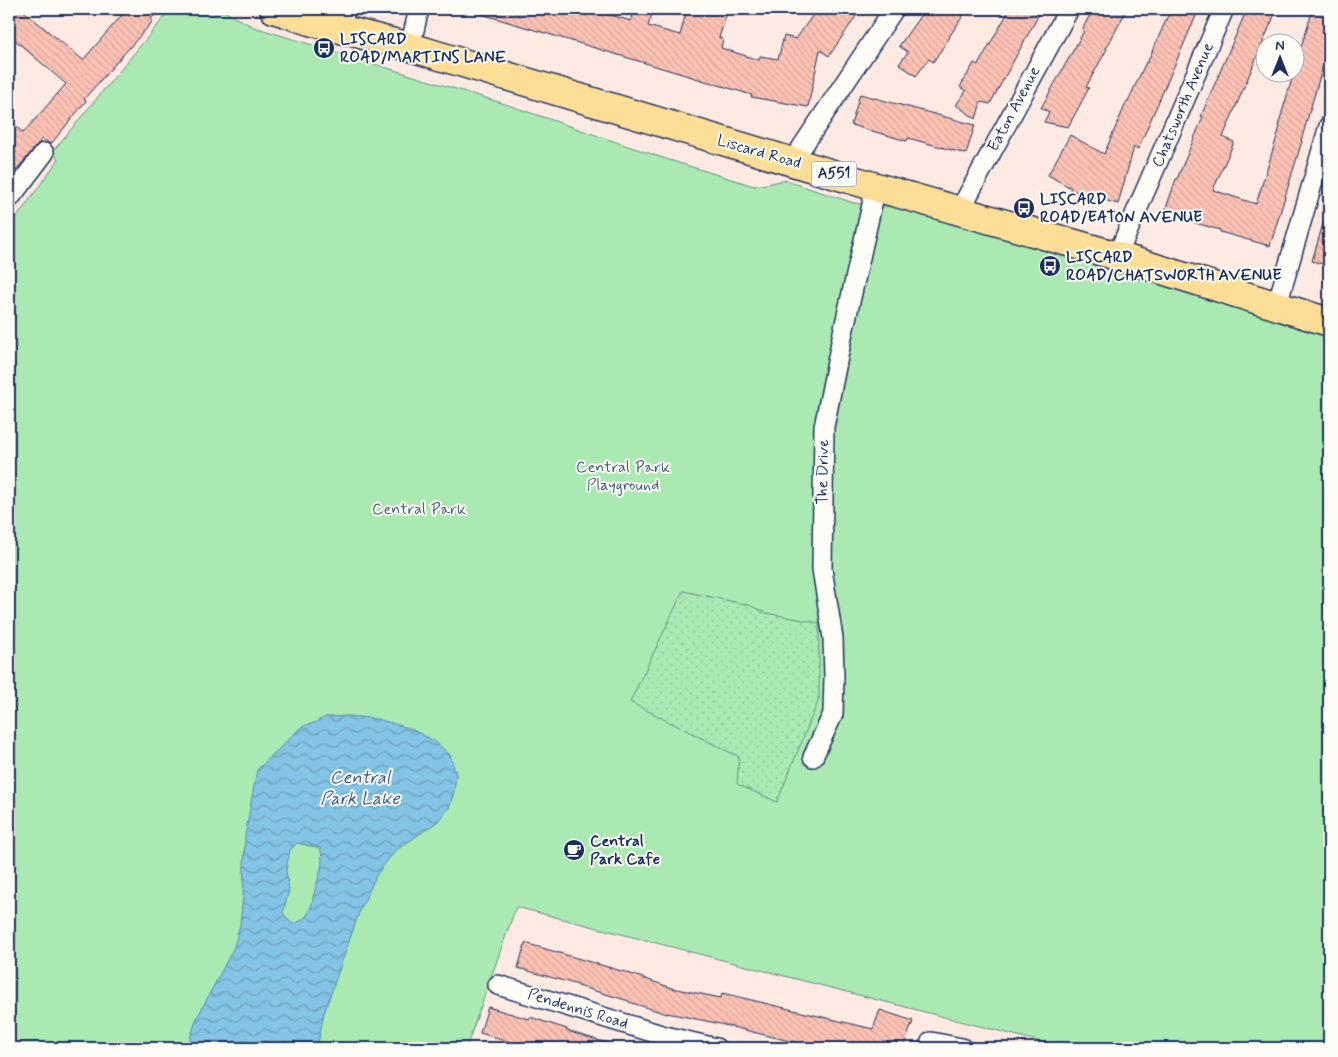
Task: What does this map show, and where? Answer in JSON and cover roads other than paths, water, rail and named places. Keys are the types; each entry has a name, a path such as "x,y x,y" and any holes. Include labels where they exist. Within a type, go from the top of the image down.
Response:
{"main road":[{"name":"Liscard Road","path":"274,9 342,18 410,47 876,187 1117,256 1329,322"}],"street":[{"path":"410,47 420,9"},
{"path":"792,162 894,9"},
{"name":"Eaton Avenue","path":"960,210 1068,9"},
{"name":"Chatsworth Avenue","path":"1117,256 1224,9"},
{"path":"1277,305 1329,126"},
{"path":"9,199 44,153"},
{"name":"The Drive","path":"813,757 833,714 834,686 833,638 822,569 824,427 876,187"},
{"name":"Pendennis Road","path":"498,985 665,1036 716,1048"},
{"path":"930,1045 962,1048"}],"water":[{"name":"Central Park Lake","path":"350,716 377,719 409,728 433,740 450,755 456,774 454,792 449,808 437,822 395,851 377,874 360,910 324,1013 317,1048 189,1048 196,1020 234,947 240,924 245,836 257,770 301,727 326,717","holes":["297,843 320,848 322,864 311,906 305,917 293,924 283,913 289,890 286,870 290,850"]}],"place":[{"name":"LISCARD ROAD/MARTINS LANE","path":"324,48"},
{"name":"LISCARD ROAD/EATON AVENUE","path":"1024,208"},
{"name":"LISCARD ROAD/CHATSWORTH AVENUE","path":"1050,266"},
{"name":"Central Park Cafe","path":"574,850"}],"park label":[{"name":"Central Park Playground","path":"623,476"},
{"name":"Central Park","path":"419,509"}]}
